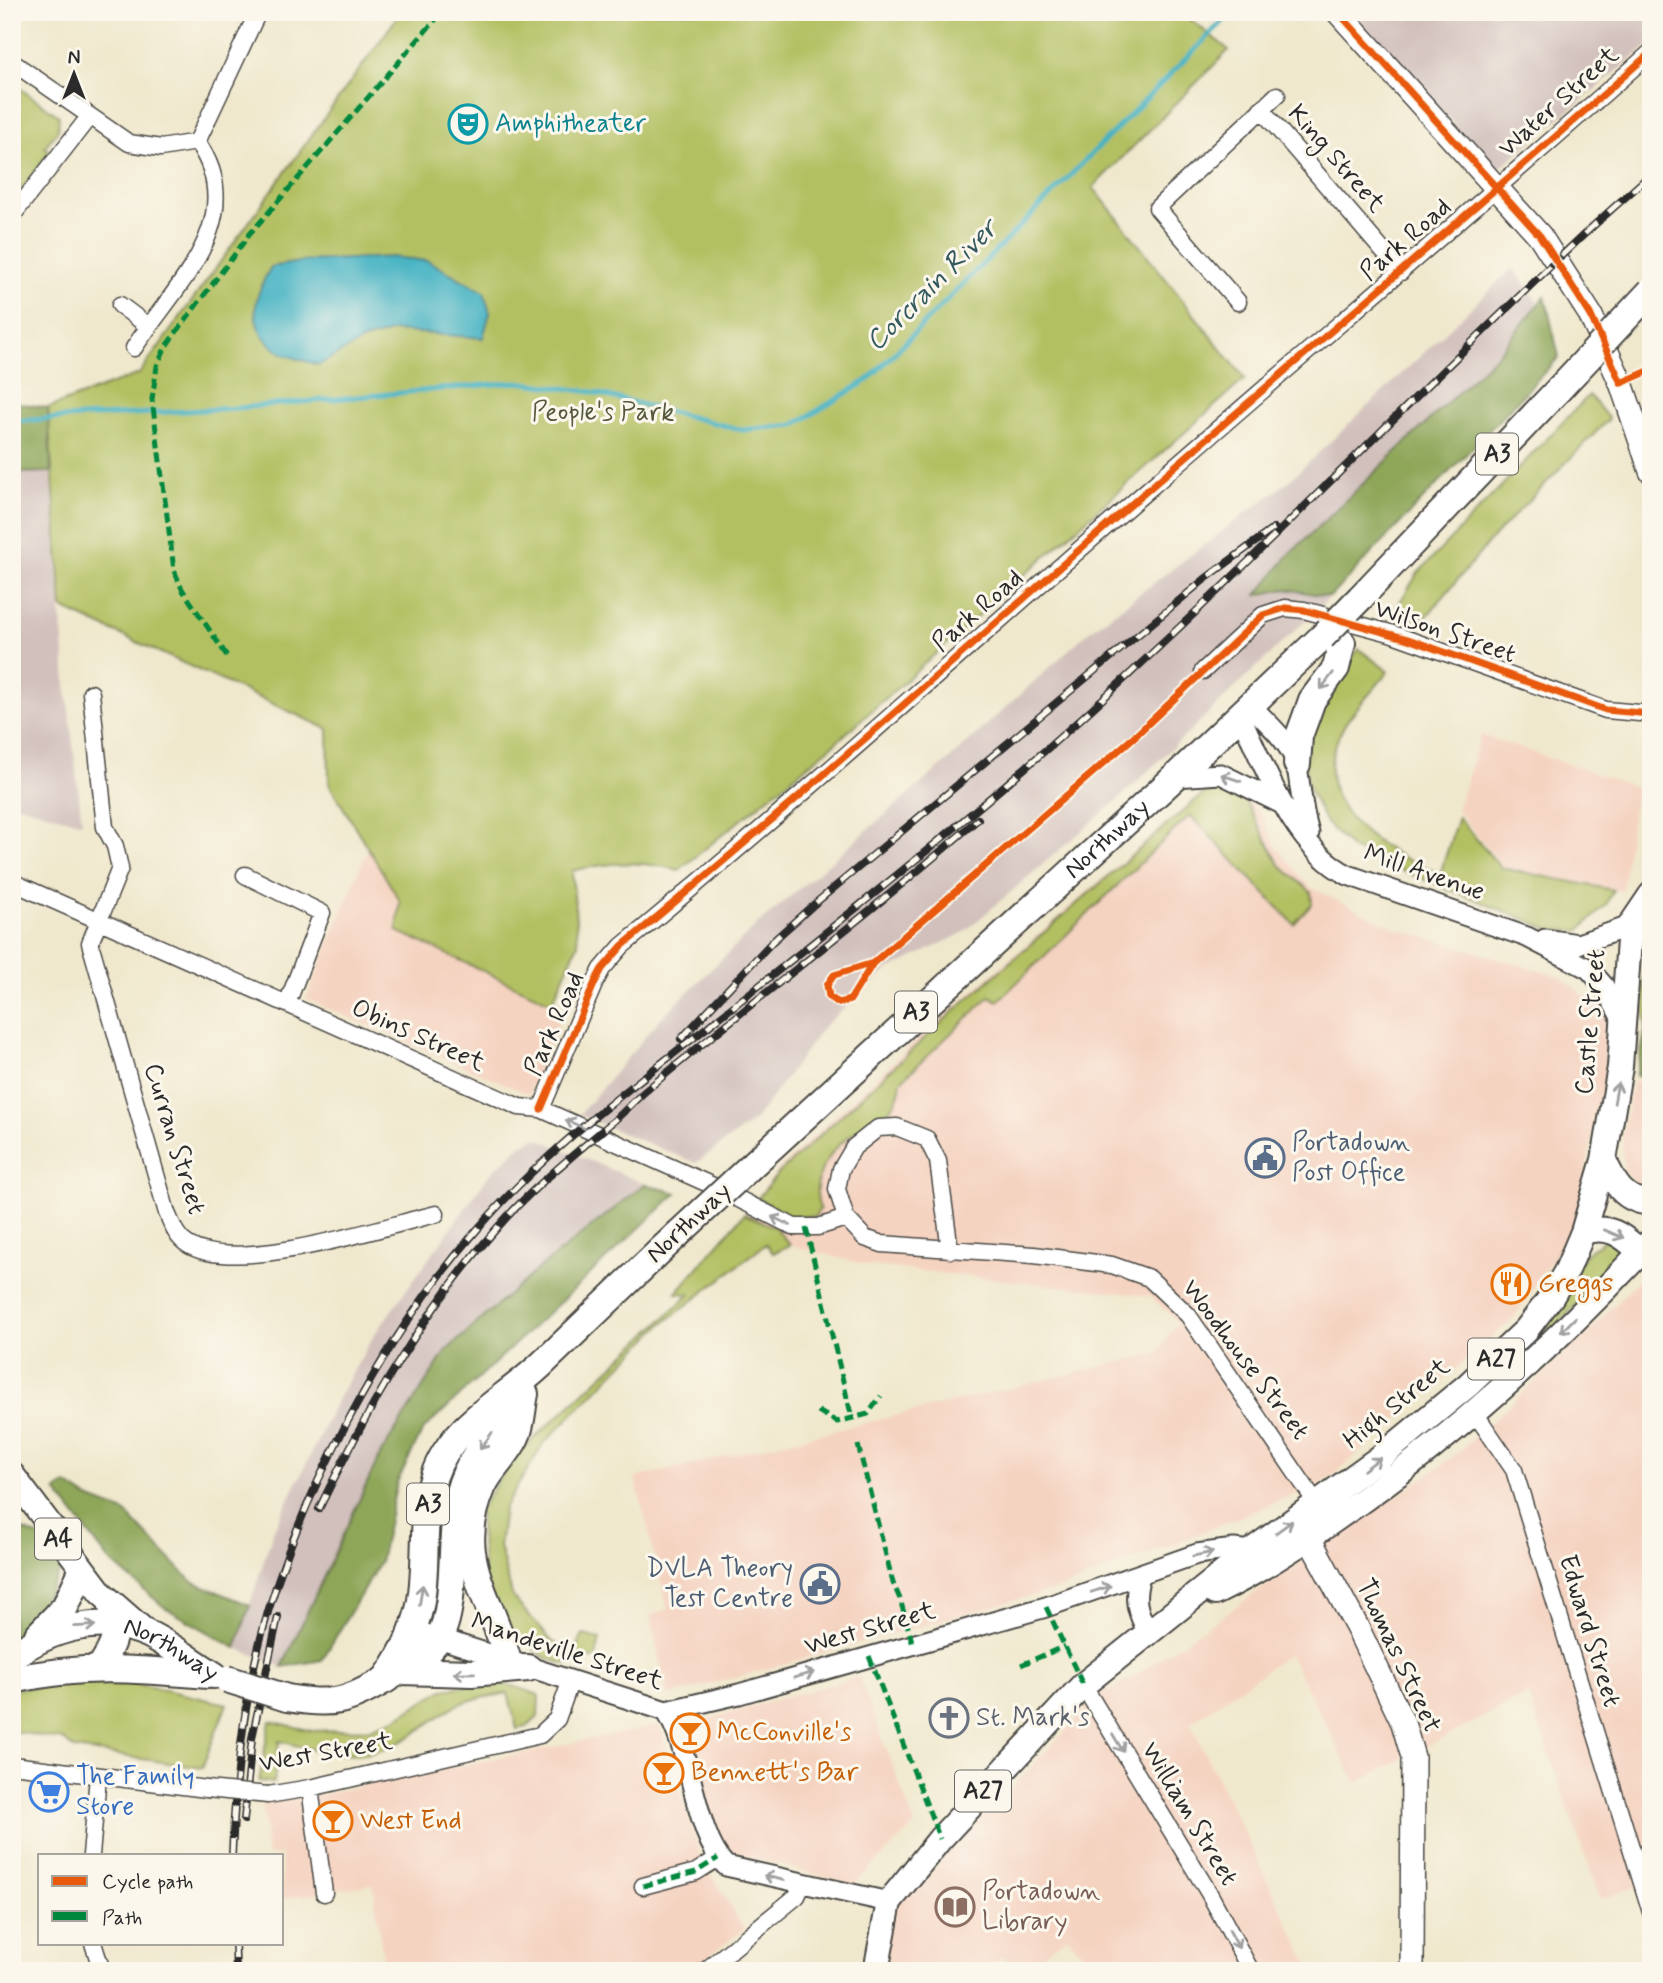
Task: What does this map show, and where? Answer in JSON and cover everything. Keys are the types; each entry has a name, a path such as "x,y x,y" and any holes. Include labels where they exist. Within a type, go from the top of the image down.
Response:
{"highway":[{"name":"Northway","path":"12,1680 99,1667 220,1677 287,1698 323,1704 356,1697 393,1672 426,1634 422,1593 424,1522 434,1475 457,1436 475,1418 533,1376 677,1234 1245,710 1332,640 1354,604 1651,292"},
{"path":"1297,765 1299,736 1312,700 1336,668 1332,640"},
{"path":"393,1672 472,1673 518,1665 477,1583 471,1555 472,1516 484,1483 517,1436 533,1376"},
{"path":"22,1649 65,1606 82,1571"},
{"name":"Northway","path":"22,1649 65,1628 88,1625 117,1627 148,1634 220,1677"}],"main road":[{"path":"1338,12 1540,236 1577,292 1621,383 1651,471"},
{"name":"Castle Street","path":"1604,1160 1620,1067 1630,926 1651,895"},
{"path":"1604,1160 1613,1181 1623,1194 1651,1203"},
{"name":"High Street","path":"1317,1504 1468,1385 1526,1329 1567,1270 1583,1232 1604,1160"},
{"path":"1583,1232 1595,1228 1612,1230 1646,1247"},
{"name":"High Street","path":"1308,1538 1365,1499 1475,1413 1646,1247"},
{"name":"A4","path":"14,1483 82,1571 109,1600 148,1634"},
{"name":"A27","path":"876,1971 889,1902 940,1839 1083,1685 1251,1551 1317,1504"},
{"name":"A27","path":"1180,1608 1247,1578 1308,1538"},
{"name":"Thomas Street","path":"1308,1538 1357,1627 1403,1723 1413,1757 1412,1971"},
{"path":"99,1667 114,1645 117,1627 109,1600"}],"street":[{"path":"197,142 258,12"},
{"name":"Water Street","path":"1499,188 1651,52"},
{"path":"12,62 129,143 161,148 197,142"},
{"path":"1238,302 1157,208 1277,95"},
{"name":"King Street","path":"1261,109 1401,272"},
{"path":"12,216 89,117"},
{"path":"134,348 198,257 214,219 218,194 211,162 197,142"},
{"name":"Park Road","path":"541,1109 595,982 602,969 622,946 766,825 1499,188"},
{"path":"120,305 148,326"},
{"name":"Wilson Street","path":"1203,671 1263,615 1285,608 1390,633 1606,710 1651,714"},
{"path":"91,693 105,827 115,846 120,868 117,883 98,921"},
{"name":"Mill Avenue","path":"1245,710 1284,741 1297,765 1300,803 1313,845"},
{"name":"Mill Avenue","path":"1245,710 1282,804 1328,863 1348,875 1527,937 1589,969 1604,986 1623,1022"},
{"path":"1175,777 1222,774 1282,804"},
{"path":"245,875 323,913 287,1004"},
{"name":"Obins Street","path":"12,882 519,1107 541,1109 713,1186 794,1227 818,1227 846,1218"},
{"name":"Curran Street","path":"98,921 90,943 167,1213 176,1232 186,1244 217,1253 260,1253 301,1247 436,1214"},
{"name":"Mill Avenue","path":"1527,937 1578,944 1630,926"},
{"path":"846,1218 837,1189 841,1170 854,1147 878,1128 897,1127 911,1130 927,1139 938,1161 950,1250"},
{"name":"Woodhouse Street","path":"846,1218 865,1238 882,1244 1112,1265 1149,1278 1176,1301 1196,1326 1317,1504"},
{"name":"Edward Street","path":"1475,1413 1514,1470 1651,1912"},
{"name":"West Street","path":"675,1714 1046,1606 1140,1576 1197,1554 1234,1549 1251,1551"},
{"path":"1140,1576 1135,1595 1136,1610 1148,1633"},
{"name":"Mandeville Street","path":"426,1634 675,1714 698,1805 719,1858"},
{"name":"West Street","path":"12,1765 268,1795 310,1788 540,1735 557,1719 570,1680"},
{"name":"William Street","path":"1083,1685 1209,1893 1251,1971"},
{"path":"91,1854 98,1776"},
{"path":"310,1788 324,1893"},
{"path":"643,1886 696,1872 719,1858 726,1866 738,1870 889,1902"},
{"path":"705,1971 797,1896 802,1885"},
{"path":"93,1944 102,1971"}],"shaded area":[{"path":"1352,12 1651,12 1651,43 1496,171"},
{"path":"1513,268 1538,303 1498,354 1289,555 1259,595 1286,589 1330,597 1122,796 963,933 886,971 823,1027 755,1120 696,1163 579,1115 661,1018 757,925 944,764 1086,634 1289,481"},
{"path":"51,472 66,684 82,823 12,803 12,473"},
{"path":"1481,735 1636,787 1622,891 1503,867 1457,810"},
{"path":"1228,786 1244,794 1262,816 1276,846 1310,887 1394,928 1561,977 1608,1014 1612,1044 1574,1227 1514,1318 1324,1483 1070,1585 668,1696 650,1616 668,1609 635,1478 1158,1353 1178,1322 1150,1296 866,1265 790,1245 775,1227 744,1214 779,1169 910,1046 1208,787"},
{"path":"368,848 400,901 398,931 564,1009 529,1094 306,999"},
{"path":"1633,1081 1651,1082 1651,1193 1642,1193 1624,1171 1622,1135"},
{"path":"536,1138 645,1184 532,1274 331,1559 282,1667 236,1648 273,1532 337,1400 374,1335 489,1175 521,1145"},
{"path":"1651,1267 1651,1882 1600,1899 1528,1694 1356,1783 1289,1654 1190,1723 1312,1971 1096,1971 1068,1936 1021,1971 1016,1971 1003,1956 983,1971 875,1971 889,1902 935,1867 1099,1696 1133,1677 1451,1459 1590,1330"},
{"path":"859,1677 915,1825 853,1885 719,1848 682,1726"},
{"path":"660,1725 701,1857 744,1929 689,1971 391,1971 384,1966 373,1884 284,1899 284,1854 267,1854 263,1803 318,1795"}],"green space":[{"name":"People's Park","path":"401,12 1181,12 1229,50 1093,187 1245,379 833,745 679,870 625,863 572,871 578,944 552,1003 397,931 400,901 329,784 328,729 62,608 48,408 139,374"},
{"path":"12,83 59,116 58,130 45,147 50,152 12,201"},
{"path":"1545,296 1559,357 1330,597 1286,589 1257,595 1289,555 1498,354"},
{"path":"1589,395 1609,419 1496,534 1427,616 1401,622 1395,610 1418,573"},
{"path":"12,402 48,408 51,472 12,473"},
{"path":"1359,649 1388,671 1344,726 1333,753 1332,778 1339,800 1352,820 1393,852 1440,874 1458,817 1501,868 1613,890 1606,905 1579,931 1552,930 1380,862 1352,849 1326,823 1309,789 1304,762 1321,698"},
{"path":"1220,789 1241,797 1280,865 1311,892 1312,904 1294,924 1190,815 998,1001 990,996 901,1081 897,1098 888,1110 841,1143 825,1162 820,1174 817,1197 820,1209 815,1216 790,1217 758,1198 777,1175 955,1010 1197,799 1209,790"},
{"path":"1651,944 1651,1027 1646,1028 1643,984"},
{"path":"1651,1027 1651,1078 1636,1076 1646,1028"},
{"path":"645,1184 677,1193 423,1430 397,1482 380,1562 322,1660 282,1667 380,1455 446,1351 532,1274"},
{"path":"744,1214 775,1227 790,1245 773,1253 766,1244 661,1325 544,1443 504,1508 499,1546 513,1598 552,1641 562,1647 576,1649 583,1635 600,1639 596,1657 564,1664 546,1658 509,1629 485,1591 479,1511 512,1459 690,1294 676,1293"},
{"path":"1608,1239 1624,1252 1551,1332 1544,1324 1570,1276 1587,1253"},
{"path":"67,1484 88,1498 125,1512 191,1581 250,1605 236,1648 164,1607 109,1560 56,1491"},
{"path":"15,1527 45,1539 62,1567 28,1632 12,1644"},
{"path":"120,1680 227,1704 202,1768 75,1749 63,1740 12,1731 14,1689"},
{"path":"488,1683 513,1686 539,1695 538,1717 527,1727 517,1729 508,1693 461,1703 401,1742 364,1754 321,1751 279,1741 274,1783 259,1781 270,1721 312,1731 369,1729 395,1719 443,1689"}],"water":[{"path":"393,257 428,261 484,292 490,313 483,338 394,331 364,340 319,365 281,353 260,331 257,300 271,267 305,261"}],"waterway":[{"name":"Corcrain River","path":"12,421 238,408 517,382 592,392 742,430 794,425 868,380 1232,12"}],"railway":[{"path":"232,1854 237,1774 248,1694 275,1588 295,1534 319,1479 376,1372 441,1274 476,1231 530,1174 590,1120 897,875 1075,724 1202,606 1512,303 1651,174"},
{"path":"681,1039 772,942 812,906 1205,579 1274,528"},
{"path":"319,1509 398,1362 444,1294 510,1214 644,1092 897,888 978,819"},
{"path":"244,1820 252,1738 278,1617"},
{"path":"235,1944 236,1971"}],"marked path":[{"path":"227,656 182,589 174,570 152,399 157,366 166,346 249,235 442,12"},
{"path":"806,1228 852,1418"},
{"path":"818,1411 837,1422 868,1414 881,1396"},
{"path":"858,1445 893,1583 913,1645"},
{"path":"1046,1607 1083,1685"},
{"path":"1021,1665 1065,1646"},
{"path":"869,1656 940,1839"},
{"path":"643,1886 696,1872 718,1858"}],"cycle path":[{"path":"1338,12 1540,236 1590,314 1621,383 1651,370"},
{"path":"541,1109 595,982 602,969 622,946 822,776 1651,52"},
{"path":"873,963 834,975 827,985 829,997 839,1003 850,1000 873,963 1134,737 1263,615 1285,608 1304,610 1408,639 1606,710 1651,714"}],"place":[{"name":"Amphitheater","path":"468,124"},
{"name":"Portadown Post Office","path":"1265,1158"},
{"name":"Greggs","path":"1511,1284"},
{"name":"DVLA Theory Test Centre","path":"820,1584"},
{"name":"St. Mark's","path":"949,1718"},
{"name":"McConville's","path":"690,1733"},
{"name":"Bennett's Bar","path":"664,1773"},
{"name":"The Family Store","path":"49,1792"},
{"name":"West End","path":"333,1821"},
{"name":"Portadown Library","path":"955,1907"}]}
